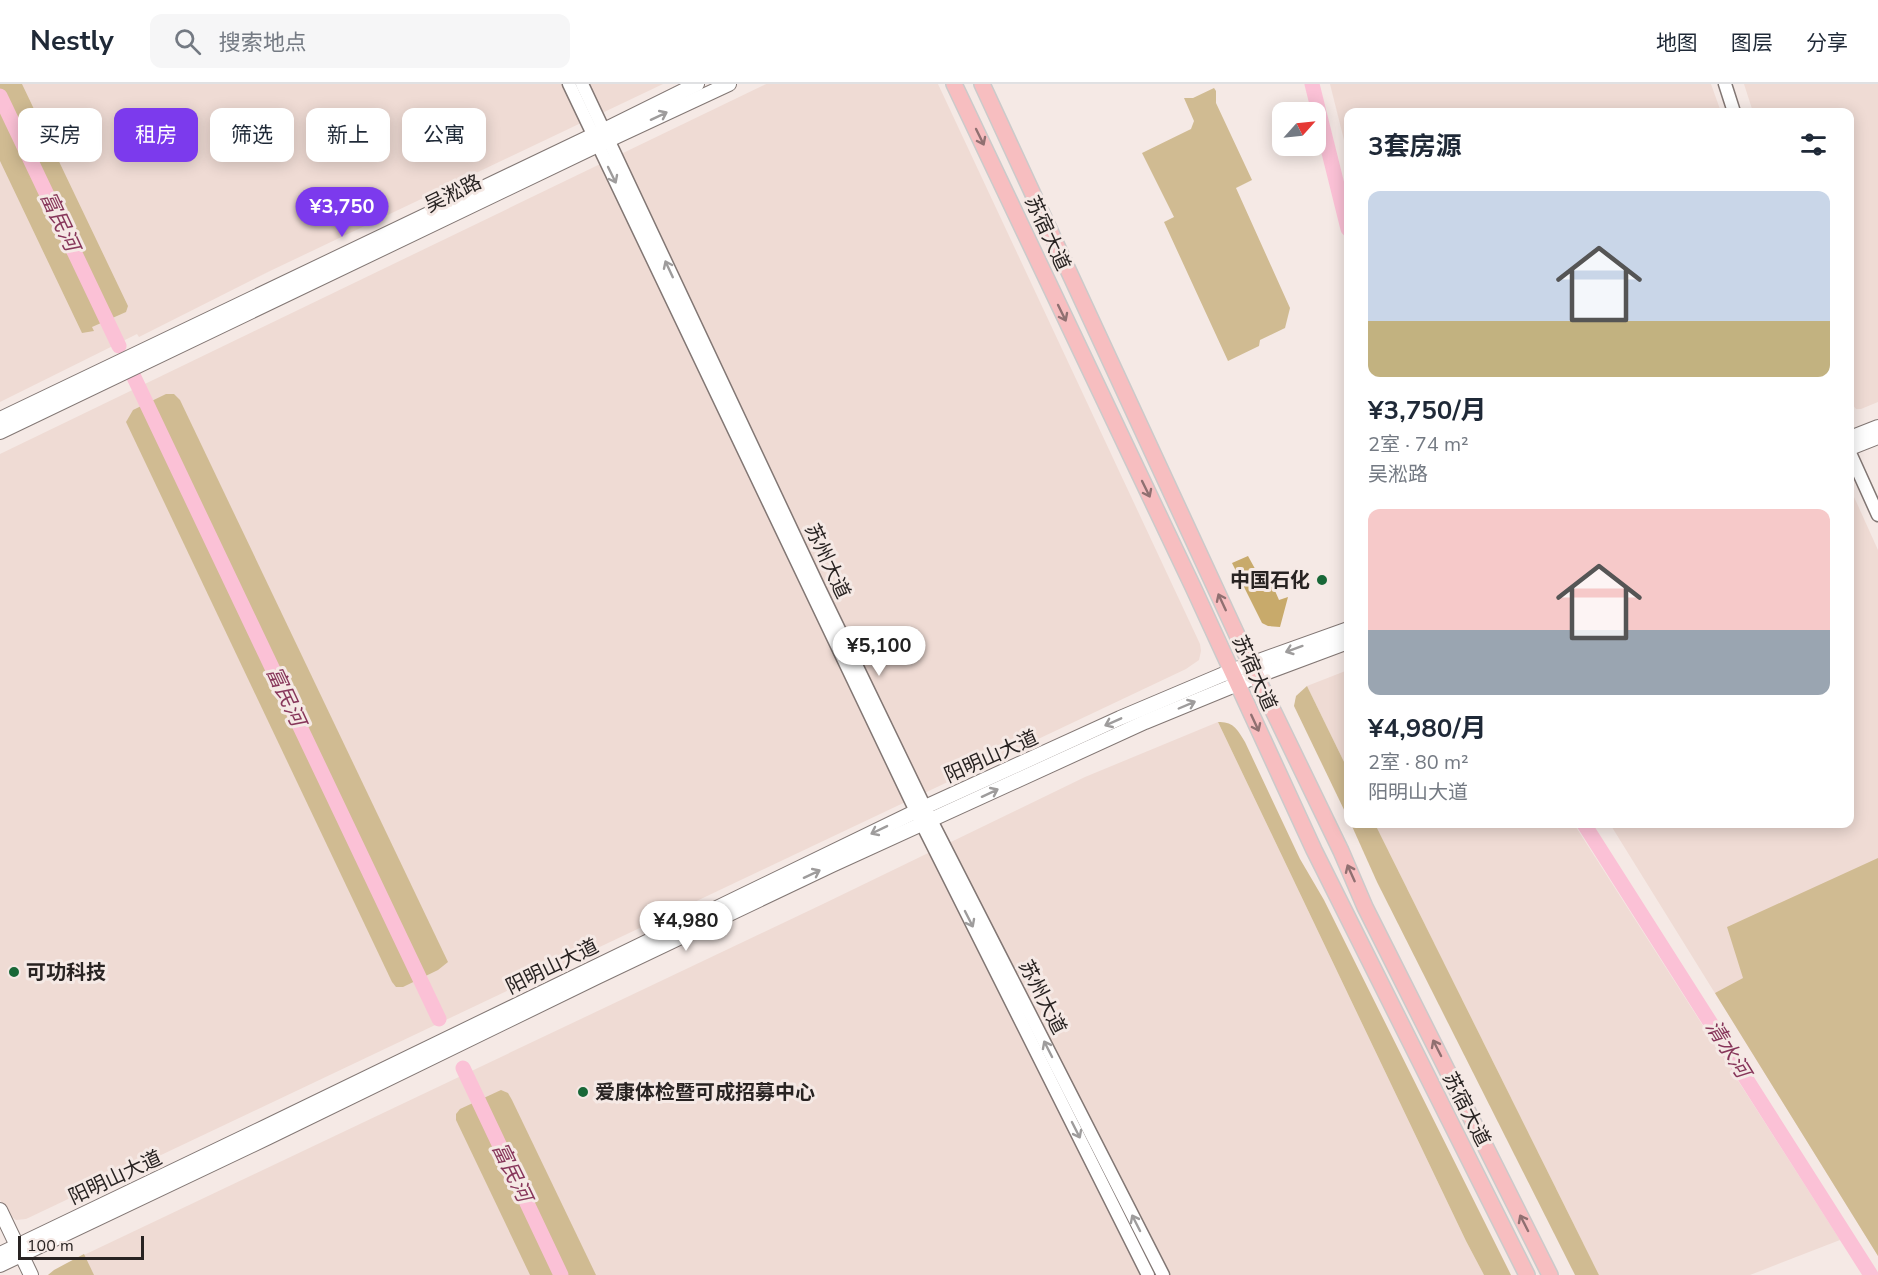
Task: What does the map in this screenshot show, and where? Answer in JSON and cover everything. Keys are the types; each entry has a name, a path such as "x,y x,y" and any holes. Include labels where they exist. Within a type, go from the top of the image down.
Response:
{"main road":[{"name":"吴淞路","path":"0,432 601,138 697,84"},
{"name":"吴淞路","path":"0,419 601,138 729,84"},
{"name":"苏宿大道","path":"954,84 1193,587 1314,850 1527,1275"},
{"name":"苏宿大道","path":"982,84 1253,669 1341,851 1365,907 1550,1275"},
{"path":"1854,436 1878,427"},
{"path":"1854,448 1878,438"},
{"name":"阳明山大道","path":"0,1265 12,1252 269,1137 608,972 1109,723 1234,677 1344,631"},
{"name":"阳明山大道","path":"1253,669 1344,643"},
{"path":"0,1210 21,1275"},
{"path":"0,1231 12,1252 31,1275"}],"street":[{"name":"苏州大道","path":"569,84 601,138 924,816 1148,1275"},
{"name":"苏州大道","path":"582,84 601,138"},
{"path":"1725,84 1733,108"},
{"path":"1854,459 1878,515"},
{"name":"苏州大道","path":"924,816 1163,1275"}],"shaded area":[{"path":"0,84 663,84 270,271 139,337 137,334 0,402"},
{"path":"0,84 22,84 33,108 18,108 18,162 59,162 128,306 126,312 92,327 94,331 82,333 0,161"},
{"path":"766,84 938,84 1200,644 1199,660 1186,669 26,1219 16,1220 9,1215 0,1200 0,454"},
{"path":"1330,84 1711,84 1720,108 1344,108 1344,140"},
{"path":"1744,84 1878,84 1878,402 1861,409 1854,406 1854,108 1752,108"},
{"path":"1214,88 1216,103 1252,180 1236,188 1290,308 1285,328 1260,340 1259,346 1228,361 1164,222 1174,217 1142,153 1191,129 1194,121 1184,98 1193,98"},
{"path":"166,394 174,394 180,400 448,962 438,970 403,987 396,987 392,982 126,422 133,410"},
{"path":"1854,497 1878,550 1878,1256 1612,828 1854,828"},
{"path":"1248,556 1259,576 1278,569 1280,572 1269,577 1279,600 1288,597 1280,627 1262,623 1232,563"},
{"path":"1344,672 1344,762 1307,686"},
{"path":"1307,686 1344,762 1344,810 1294,706 1296,696"},
{"path":"1218,722 1484,1275 48,1275 65,1264 1085,777"},
{"path":"1218,722 1231,725 1245,742 1300,859 1324,900 1511,1275 1484,1275"},
{"path":"1353,828 1377,828 1599,1275 1575,1275 1377,882"},
{"path":"1377,828 1577,828 1840,1240 1750,1275 1599,1275"},
{"path":"1878,858 1878,1256 1715,993 1743,978 1727,927"},
{"path":"501,1090 508,1093 512,1100 596,1275 530,1275 456,1120 456,1114 460,1109"},
{"path":"84,1254 94,1275 48,1275 54,1270"}],"waterway":[{"name":"清水河","path":"1312,84 1344,213"},
{"name":"富民河","path":"0,96 119,346"},
{"name":"富民河","path":"132,373 439,1019"},
{"name":"清水河","path":"1587,828 1871,1275"},
{"name":"富民河","path":"463,1068 561,1275"}],"place":[{"name":"中国石化","path":"1322,580"},
{"name":"可功科技","path":"14,972"},
{"name":"爱康体检暨可成招募中心","path":"583,1092"}]}
